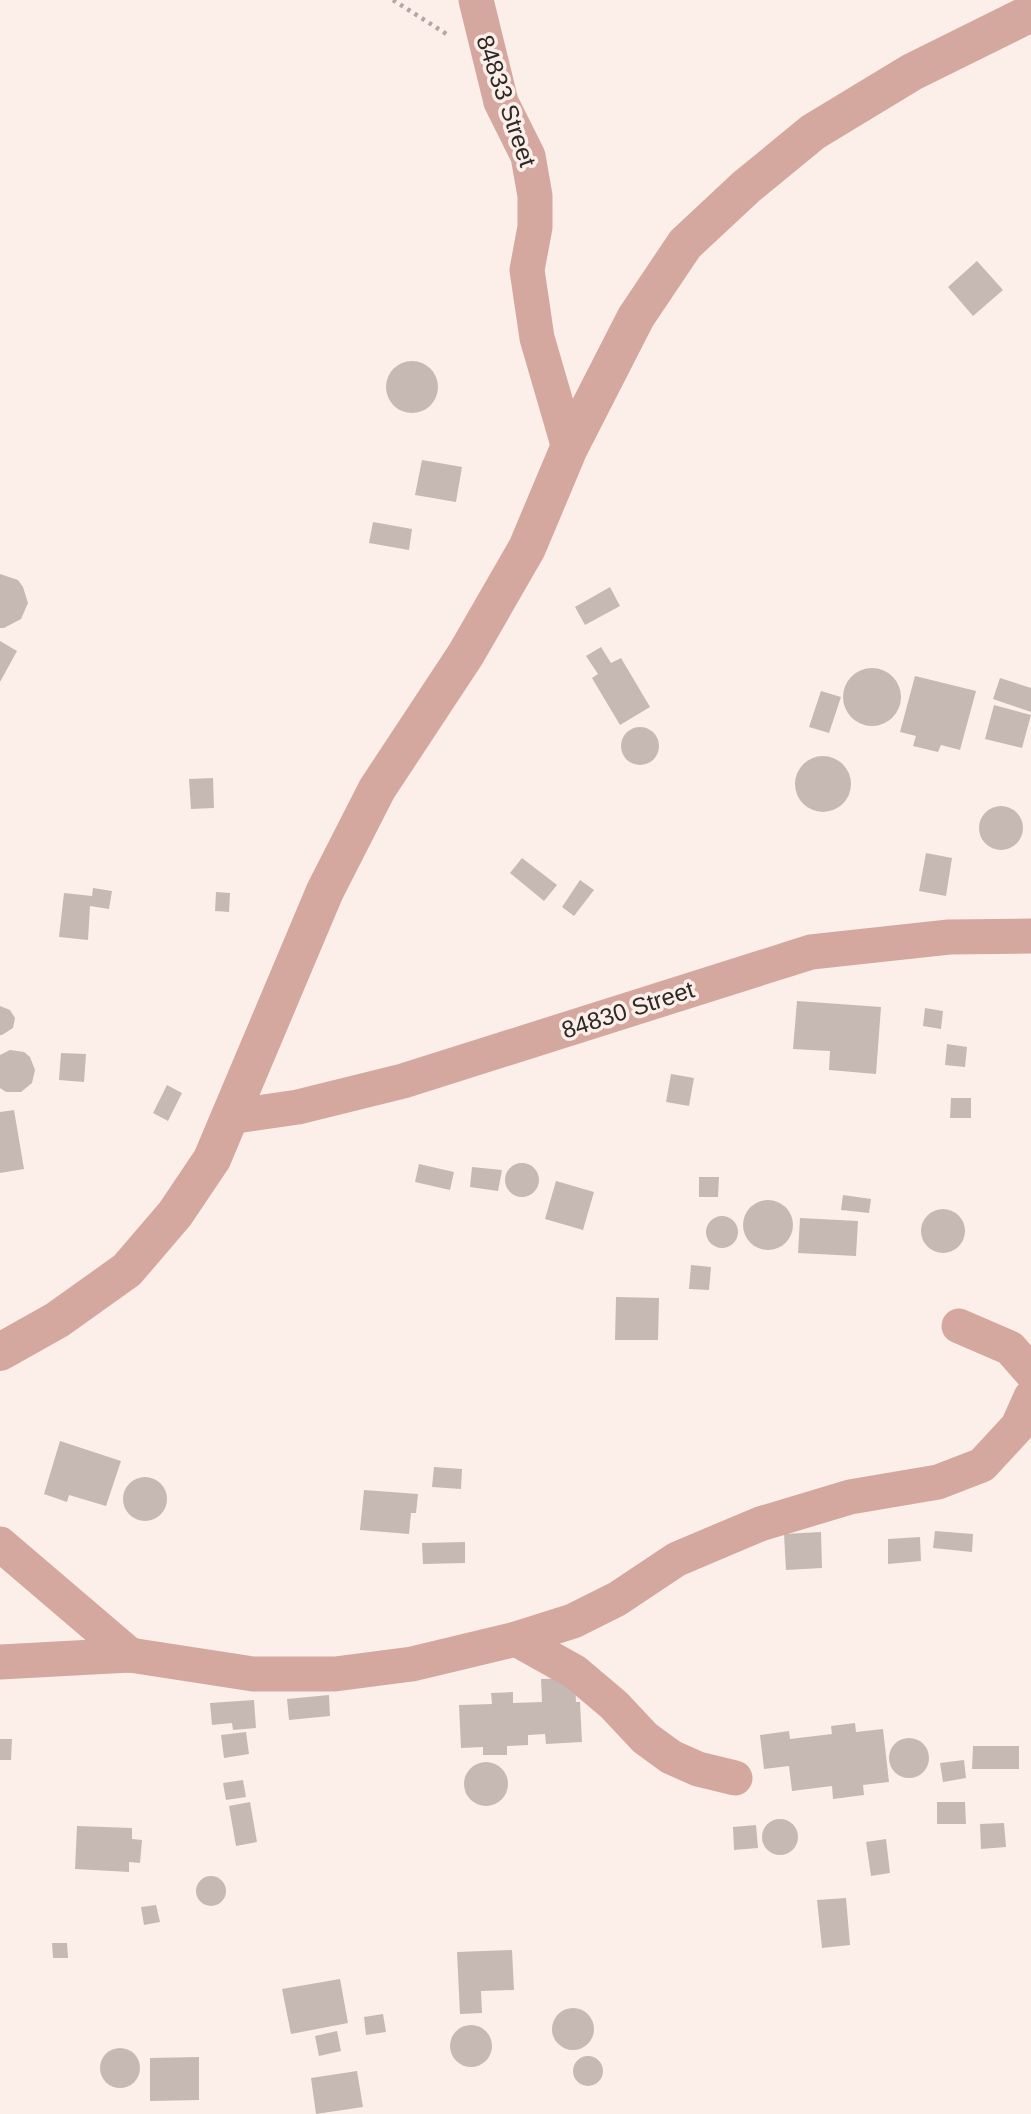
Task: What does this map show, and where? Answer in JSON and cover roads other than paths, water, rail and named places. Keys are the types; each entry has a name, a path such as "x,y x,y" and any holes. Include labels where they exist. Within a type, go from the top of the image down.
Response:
{"street":[{"name":"84833 Street","path":"476,0 501,102 528,156 535,195 535,227 527,270 537,338 569,449"},
{"path":"0,1352 57,1320 127,1270 175,1214 212,1160 330,880 377,789 466,654 527,548 569,449 636,317 685,244 746,187 813,132 912,72 1031,13"},
{"name":"84830 Street","path":"229,1117 298,1107 403,1081 811,952 949,937 1031,936"},
{"path":"959,1326 1010,1348 1031,1372"},
{"path":"0,1662 130,1654 253,1674 335,1674 412,1664 516,1639 573,1621 617,1599 677,1559 760,1524 850,1497 938,1482 982,1465 1018,1426 1031,1397"},
{"path":"0,1544 130,1654"},
{"path":"516,1639 575,1672 614,1705 645,1738 671,1757 698,1769 735,1778"}]}
